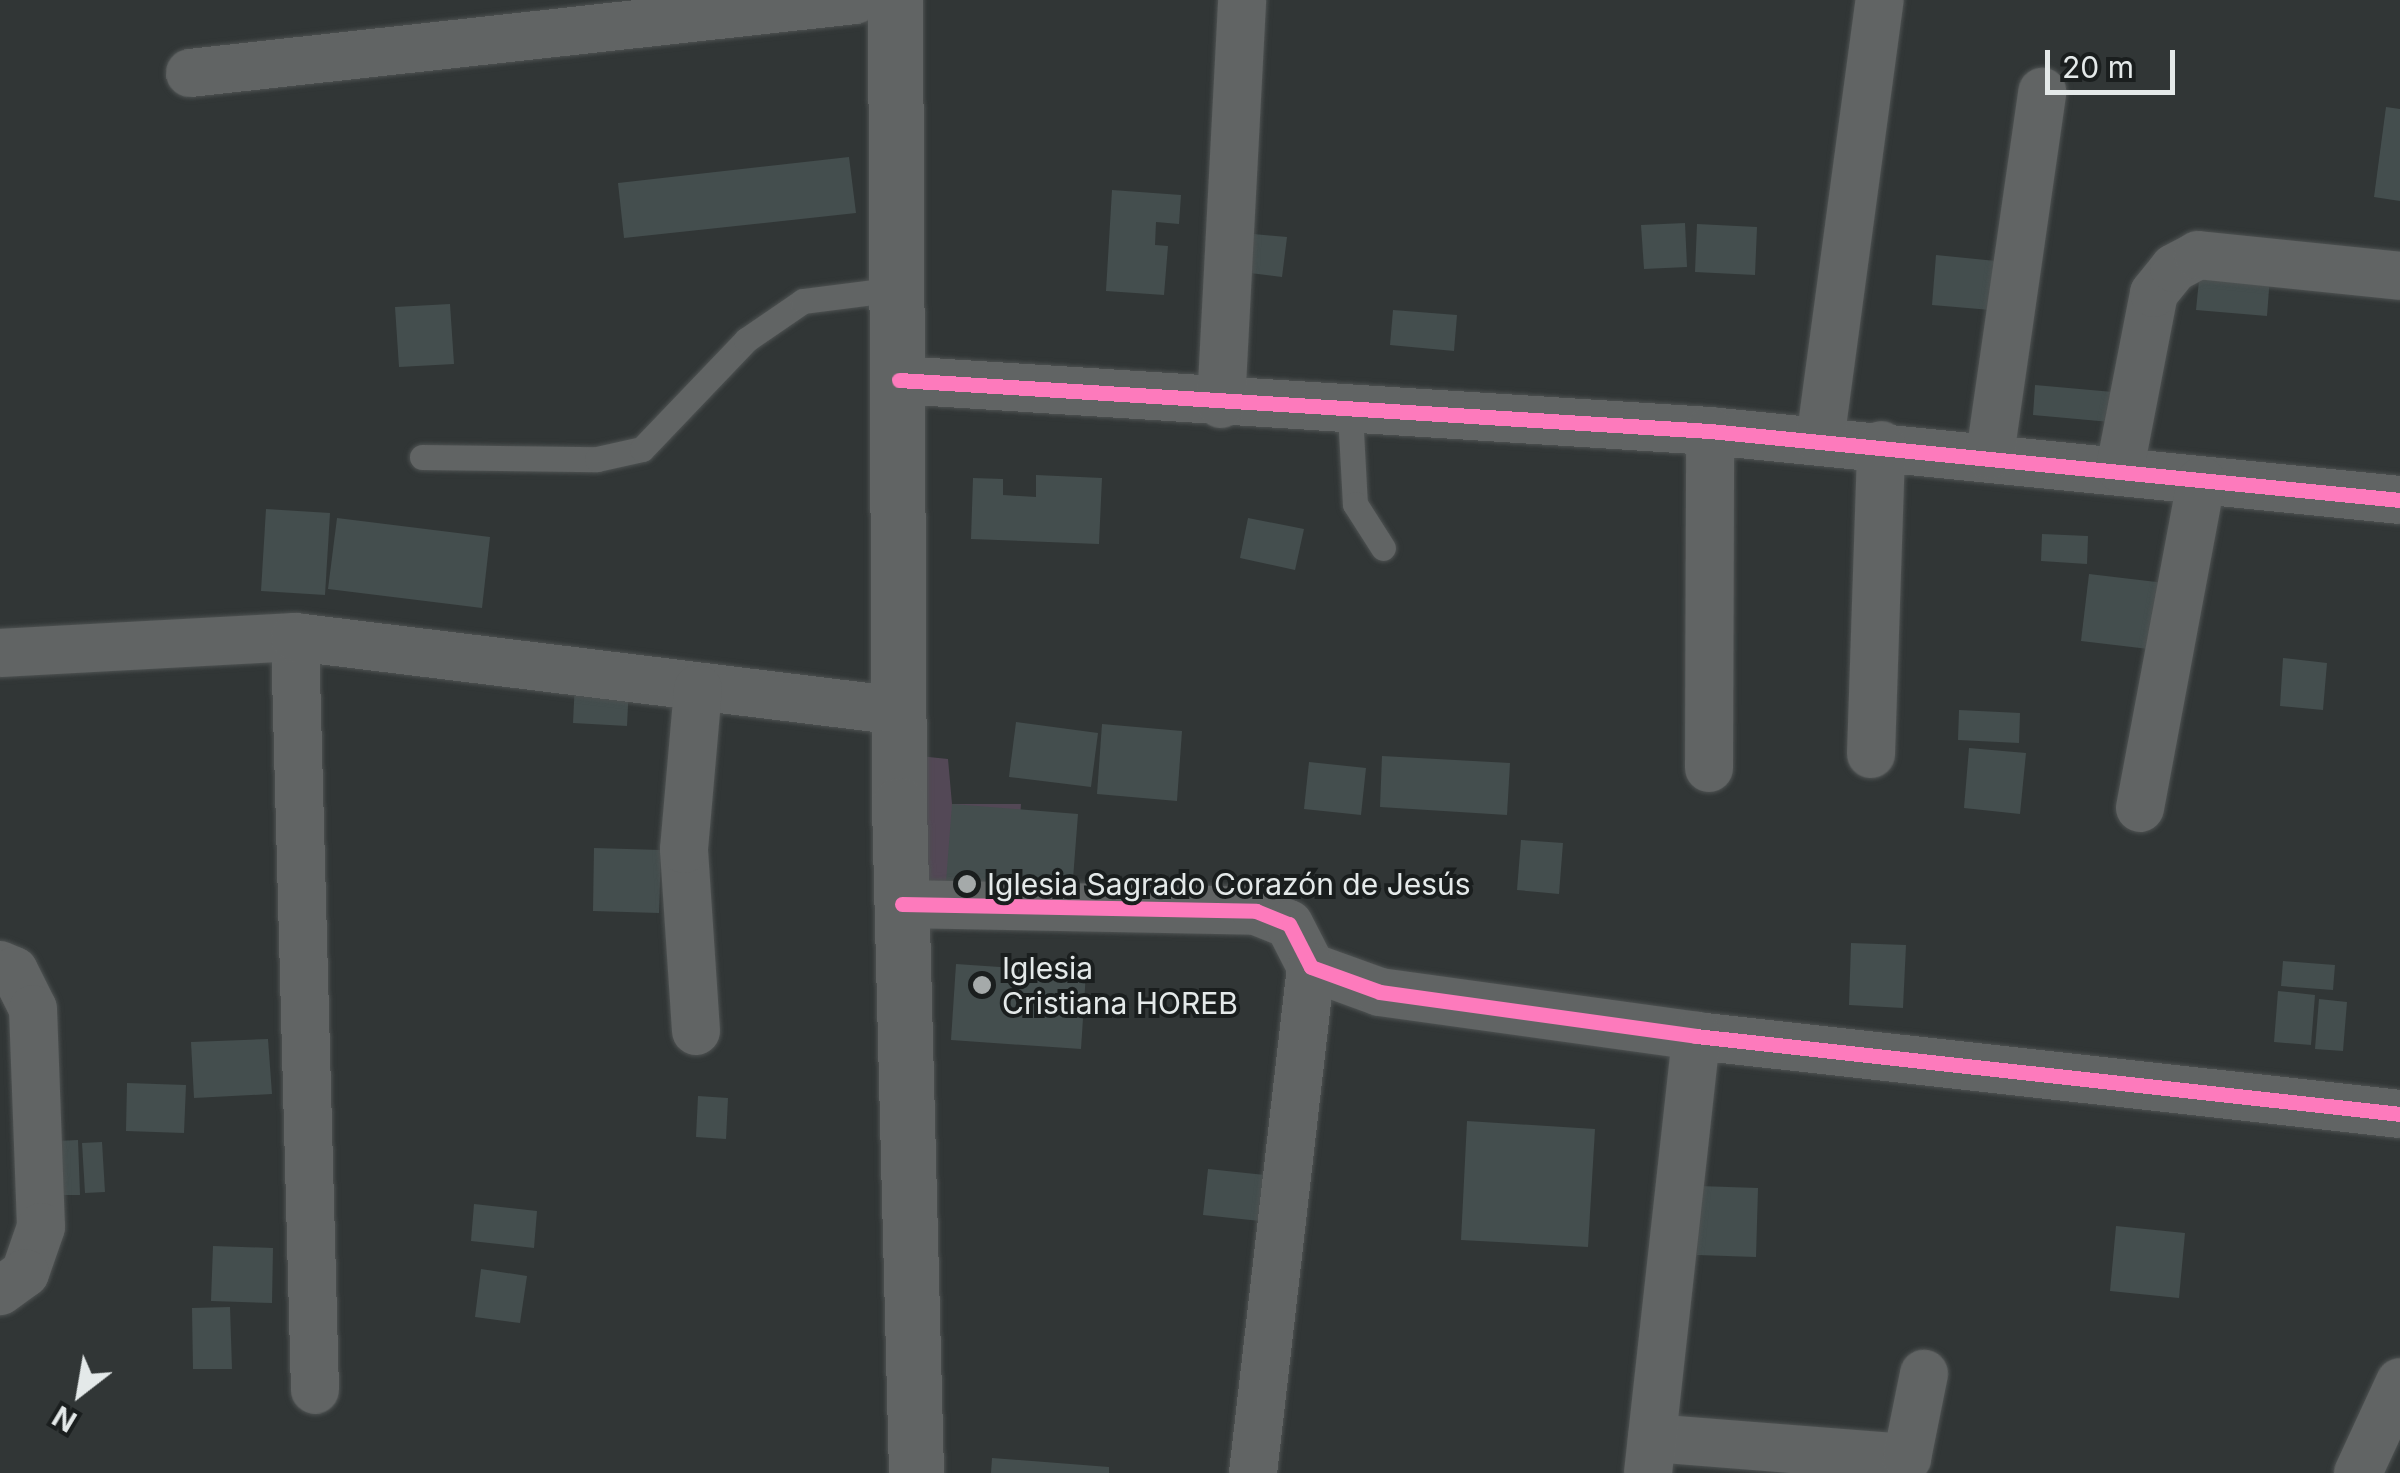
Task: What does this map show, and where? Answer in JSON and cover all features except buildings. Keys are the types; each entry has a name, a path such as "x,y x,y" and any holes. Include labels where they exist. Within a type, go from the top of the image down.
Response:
{"street":[{"path":"190,73 855,0"},
{"path":"895,0 902,904 916,1473"},
{"path":"1221,404 1242,0"},
{"path":"1820,441 1880,0"},
{"path":"1990,455 2042,92"},
{"path":"2120,468 2154,292 2174,268 2198,254 2400,276"},
{"path":"899,380 1350,413 1710,430 2120,468 2400,500"},
{"path":"1709,768 1710,430"},
{"path":"1871,754 1881,445"},
{"path":"2140,808 2201,480"},
{"path":"0,652 294,637 900,712"},
{"path":"294,637 315,1390"},
{"path":"696,1031 684,849 698,689"},
{"path":"902,904 1256,911 1290,924 1311,967 1253,1473"},
{"path":"0,966 14,971 33,1009 40,1227 24,1273 0,1290"},
{"path":"1311,967 1380,992 1696,1036 2400,1114"},
{"path":"1696,1036 1650,1456 1906,1458 1924,1374"},
{"path":"2358,1473 2400,1382"}],"lane":[{"path":"422,457 596,459 642,449 746,340 803,300 897,288"},
{"path":"1350,413 1355,504 1383,548"}],"shaded area":[{"path":"919,756 948,759 952,804 1021,804 1014,902 922,900"}],"cycle path":[{"path":"899,380 1710,431 2400,500"},
{"path":"902,904 1256,911 1289,924 1311,967 1380,992 1696,1036 2400,1114"}],"place":[{"name":"Iglesia Sagrado Corazón de Jesús","path":"967,884"},
{"name":"Iglesia Cristiana HOREB","path":"982,985"}]}
